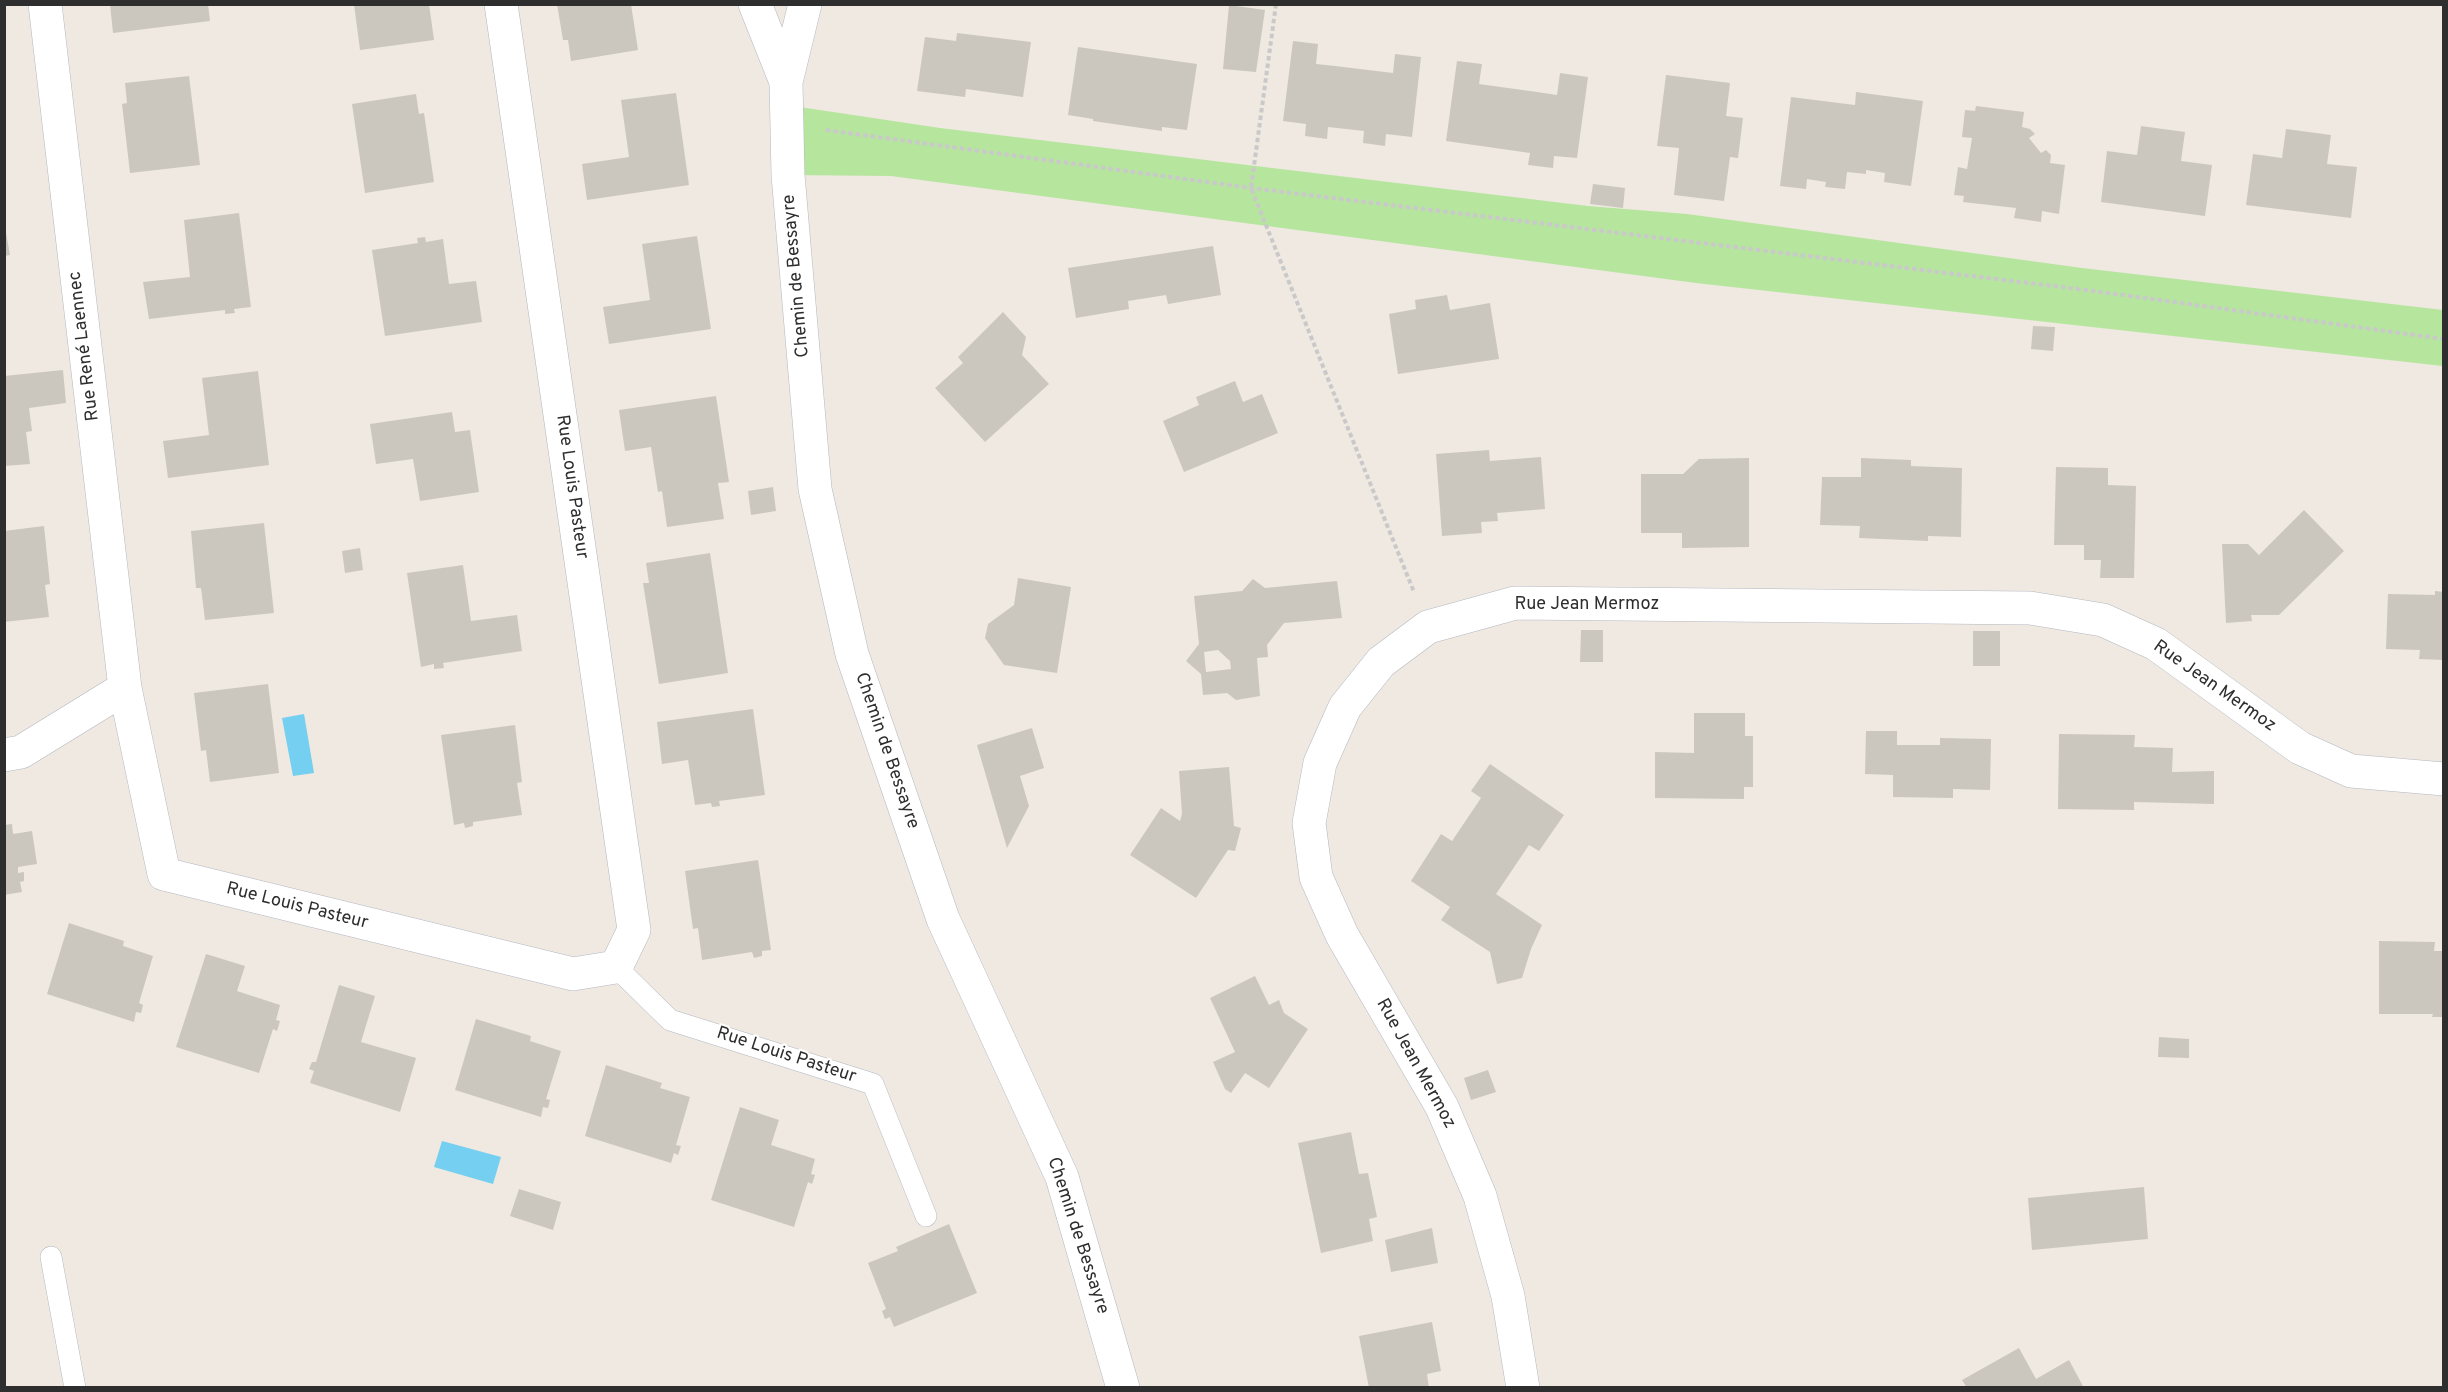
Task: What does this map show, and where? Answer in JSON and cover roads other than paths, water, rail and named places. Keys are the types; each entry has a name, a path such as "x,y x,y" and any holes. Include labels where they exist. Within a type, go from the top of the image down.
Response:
{"street":[{"name":"Rue René Laennec","path":"45,4 125,688"},
{"name":"Rue Louis Pasteur","path":"125,688 164,874 573,974 616,966 634,930 501,4"},
{"name":"Chemin de Bessayre","path":"754,4 786,82"},
{"name":"Chemin de Bessayre","path":"805,4 786,82 786,125 815,489 852,654 943,919 1062,1177 1123,1388"},
{"name":"Rue Jean Mermoz","path":"1523,1388 1508,1296 1480,1196 1442,1107 1342,935 1316,877 1309,823 1320,764 1345,707 1381,662 1428,627 1515,603 2030,608 2103,620 2156,644 2300,747 2351,771 2444,779"},
{"path":"4,755 21,752 125,688"}],"lane":[{"name":"Rue Louis Pasteur","path":"616,966 670,1020 873,1084 926,1216"},
{"path":"51,1257 75,1388"}],"water":[{"path":"304,714 314,773 293,776 282,718"},
{"path":"442,1141 501,1157 493,1184 434,1167"}]}
